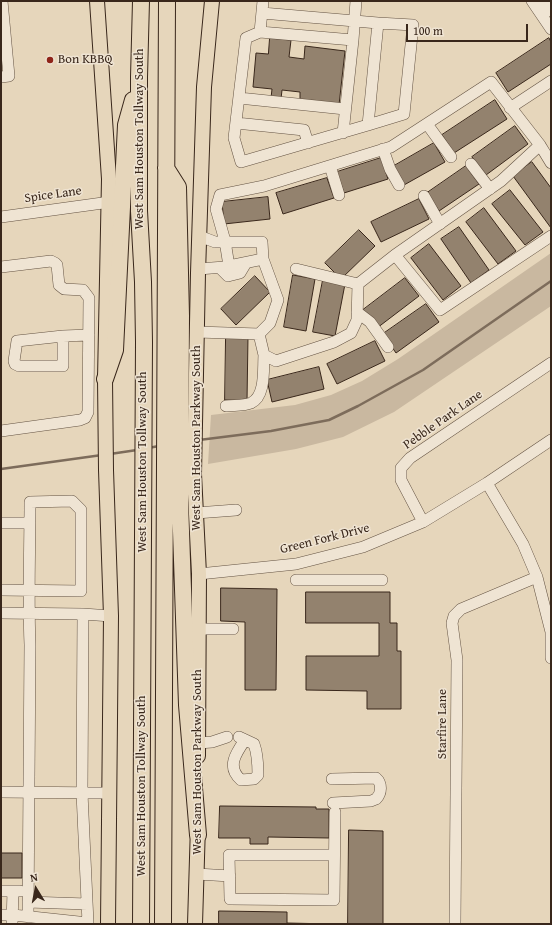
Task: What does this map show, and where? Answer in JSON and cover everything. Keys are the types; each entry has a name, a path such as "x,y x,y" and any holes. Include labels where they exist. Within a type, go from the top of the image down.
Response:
{"highway":[{"name":"West Sam Houston Tollway South","path":"141,1 139,77 139,211 143,282 144,478 141,924"},
{"name":"West Sam Houston Tollway South","path":"163,924 167,1"},
{"path":"105,379 115,350 126,125 139,77"},
{"path":"166,168 178,187 181,316 188,410 180,471 186,705 198,835"}],"main road":[{"path":"97,1 106,118 110,202 105,379 106,470 111,616 108,924"},
{"name":"West Sam Houston Parkway South","path":"195,924 198,835 199,574 195,463 188,410 197,332 204,87 212,1"}],"street":[{"path":"1,77 9,76 2,1"},
{"path":"260,32 263,1"},
{"path":"343,133 356,1"},
{"path":"532,1 551,29"},
{"path":"544,1 551,11"},
{"path":"262,13 354,22 413,25 404,114 241,162 234,138 246,38 260,32 353,40"},
{"path":"368,125 378,23"},
{"path":"224,267 225,242 216,209 220,195 264,186 391,147 491,82 540,145 551,163"},
{"path":"510,108 551,82"},
{"path":"239,98 346,109"},
{"path":"236,123 304,130 308,143"},
{"path":"427,124 450,157"},
{"path":"358,284 395,255 501,181 540,145"},
{"path":"383,149 390,169 399,185"},
{"path":"471,164 490,189"},
{"path":"330,166 339,194"},
{"path":"424,196 440,224"},
{"name":"Spice Lane","path":"1,216 110,202"},
{"path":"197,332 259,334 270,323 278,300 263,259 262,242 215,242 199,236"},
{"path":"395,255 440,310 551,236"},
{"path":"198,269 224,267 263,259"},
{"path":"1,267 51,261 57,265 59,285 61,287 64,289 83,290 87,293 89,298 88,412 85,418 80,420 1,431"},
{"path":"296,269 358,284"},
{"path":"264,355 276,361 334,342 351,333 357,320 358,284"},
{"path":"358,312 370,322 388,347"},
{"path":"226,406 250,404 258,399 261,392 264,355 259,334"},
{"path":"63,336 63,366 20,366 15,364 14,361 18,341 63,336 89,336"},
{"name":"Pebble Park Lane","path":"423,522 401,480 401,468 410,458 551,363"},
{"name":"Green Fork Drive","path":"199,574 296,564 363,547 423,522 487,483 551,440"},
{"path":"487,483 523,544 537,578 551,632 551,658"},
{"path":"1,590 29,590 81,590 81,510 72,501 30,502 29,590 30,645 28,917"},
{"path":"196,513 236,510"},
{"path":"1,523 30,523"},
{"name":"Starfire Lane","path":"455,924 457,660 452,623 454,616 461,609 537,578"},
{"path":"296,580 382,580"},
{"path":"1,613 83,614 111,616"},
{"path":"1,915 13,920 28,917 88,923 82,792 83,614"},
{"path":"198,629 233,629"},
{"path":"198,743 212,742 227,737"},
{"path":"332,779 376,778 380,784 379,796 376,799 334,807 334,855 334,900 230,899 229,855 334,855"},
{"path":"1,792 110,793"},
{"path":"197,874 230,876"},
{"path":"1,891 13,891 28,897 87,904"},
{"path":"13,891 13,920"}],"shaded area":[{"path":"551,253 551,306 394,412 343,437 296,449 208,464 211,415 295,405 331,395 362,381 398,359"}],"building":[{"path":"270,38 291,40 289,57 304,59 305,46 345,51 339,105 300,101 300,92 282,90 281,99 271,98 272,89 253,87 256,53 268,54"},
{"path":"549,38 551,42 551,64 508,92 496,73"},
{"path":"495,100 507,119 454,153 442,135"},
{"path":"515,126 528,144 486,175 472,157"},
{"path":"434,143 445,162 404,185 394,166"},
{"path":"381,158 388,179 344,193 337,172"},
{"path":"532,162 551,188 551,228 513,176"},
{"path":"466,166 479,184 439,211 427,193"},
{"path":"327,178 334,198 283,214 276,193"},
{"path":"510,190 543,232 525,245 492,204"},
{"path":"268,197 270,219 224,224 222,202"},
{"path":"419,199 429,219 381,242 371,222"},
{"path":"484,208 516,251 498,264 466,222"},
{"path":"459,227 489,270 471,283 441,239"},
{"path":"359,230 375,246 341,279 325,263"},
{"path":"429,244 461,286 443,300 411,258"},
{"path":"293,275 315,279 306,331 284,327"},
{"path":"255,276 270,292 236,325 221,309"},
{"path":"405,278 419,296 377,328 363,310"},
{"path":"323,280 345,284 335,336 313,332"},
{"path":"426,304 439,322 396,353 383,334"},
{"path":"226,336 248,336 247,401 225,400"},
{"path":"375,341 385,361 337,384 327,364"},
{"path":"319,367 324,389 272,402 267,380"},
{"path":"221,588 277,589 276,690 245,690 245,622 221,621"},
{"path":"306,592 390,592 390,623 397,623 397,651 401,651 401,709 367,709 367,691 306,690 306,656 379,656 379,623 306,623"},
{"path":"220,806 316,807 316,809 329,809 329,838 268,837 268,844 250,844 250,838 219,838"},
{"path":"349,830 383,831 383,924 348,924"},
{"path":"1,853 22,853 22,878 1,878"},
{"path":"219,911 287,912 287,923 332,924 219,924"}],"waterway":[{"path":"199,440 271,431 329,420 358,406 423,370 551,281"},
{"path":"148,448 159,446"},
{"path":"110,454 137,450"},
{"path":"1,469 102,455"}],"place":[{"name":"Bon KBBQ","path":"50,60"}]}
